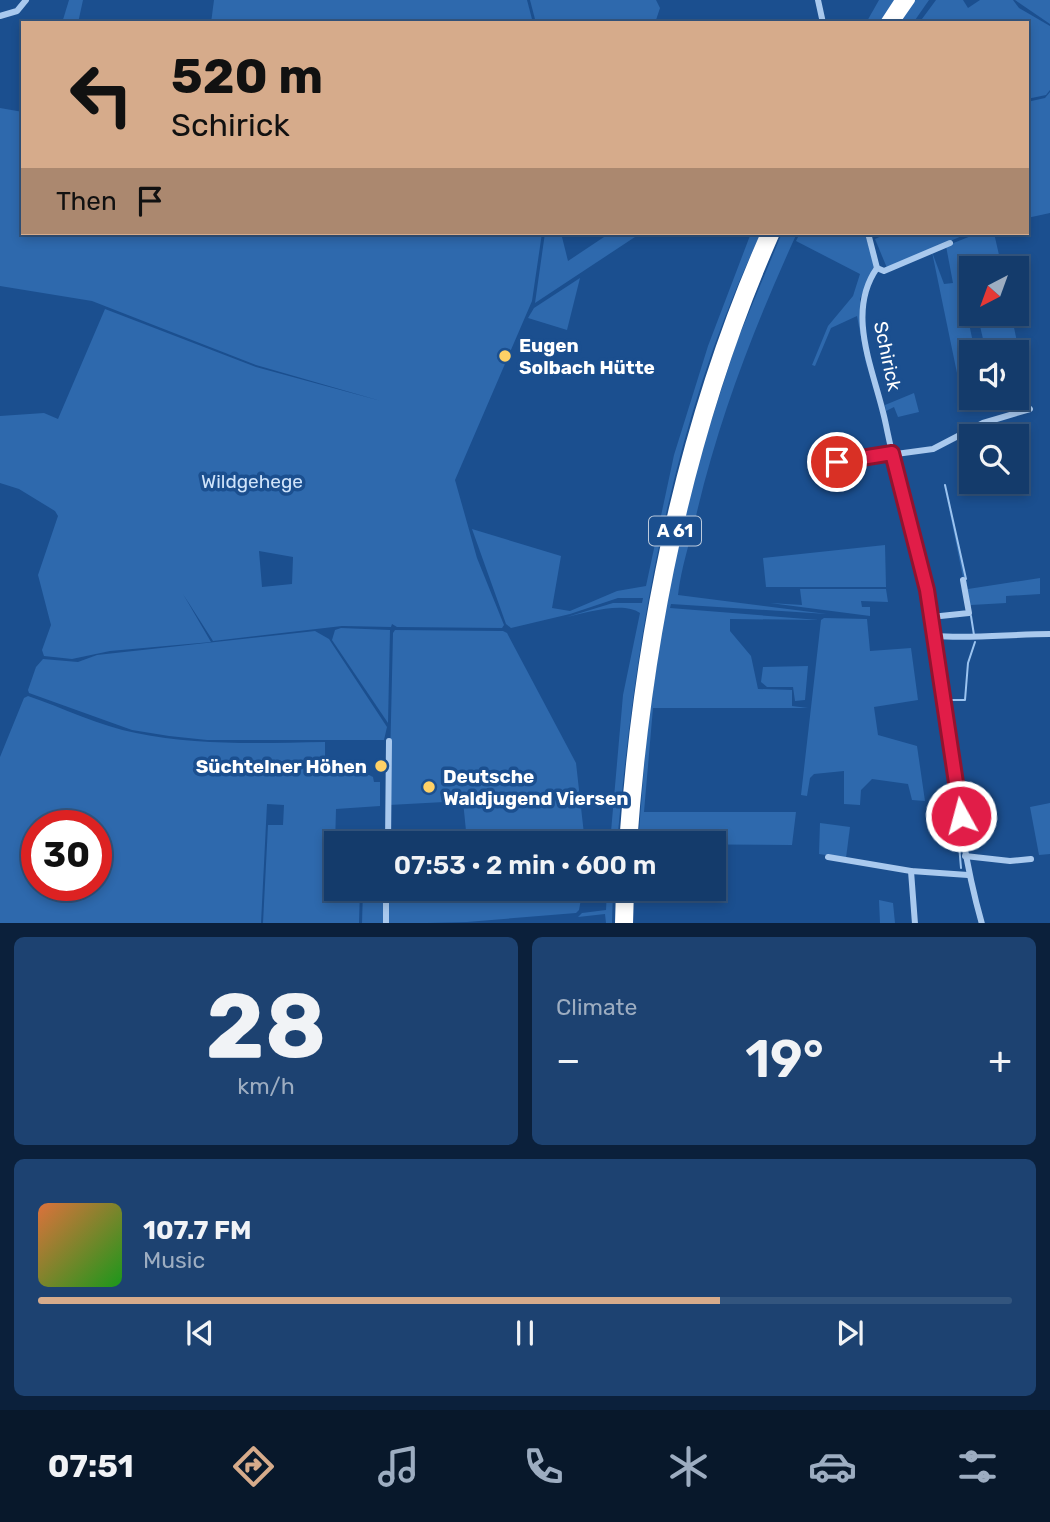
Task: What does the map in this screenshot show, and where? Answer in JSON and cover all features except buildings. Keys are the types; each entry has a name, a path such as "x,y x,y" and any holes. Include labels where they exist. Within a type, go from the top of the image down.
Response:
{"highway":[{"path":"885,21 900,0"},
{"path":"895,21 910,0"},
{"name":"A 61","path":"625,831 642,662 669,522 694,427 720,348 765,235"},
{"name":"A 61","path":"633,831 648,677 674,537 702,429 727,351 774,235"},
{"path":"620,923 621,901"},
{"path":"628,923 629,901"}],"street":[{"path":"0,16 17,11 26,0"},
{"path":"818,0 823,21"},
{"path":"869,235 877,268 884,271 950,243"},
{"name":"Schirick","path":"877,268 864,291 863,332 935,636 954,754 964,856 982,923"},
{"path":"837,462 933,449 982,423 1030,409"},
{"path":"931,617 969,613 963,580"},
{"path":"935,636 971,639 1000,633 1050,634"},
{"path":"388,741 388,831"},
{"path":"964,856 1010,861 1031,859"},
{"path":"828,858 968,875"},
{"path":"911,870 915,923"},
{"path":"386,901 386,923"}],"green space":[{"path":"69,0 83,0 78,21 63,21"},
{"path":"214,0 527,0 532,21 211,21"},
{"path":"530,0 656,0 660,8 656,21 535,21"},
{"path":"879,0 929,0 914,21 867,21"},
{"path":"936,0 963,0 968,8 980,0 1013,0 1019,8 1050,26 1050,90 1046,95 1029,99 1029,21 920,21"},
{"path":"1015,0 1050,0 1050,24"},
{"path":"1050,92 1050,213 1029,218 1029,102 1045,98"},
{"name":"Wildgehege","path":"0,108 21,112 21,235 542,235 532,301 455,480 477,558 504,625 502,628 397,627 392,624 391,627 342,626 213,641 183,594 211,642 110,651 72,659 44,656 42,650 51,625 38,575 58,516 55,511 19,489 0,483 0,416 44,413 58,419 105,309 256,367 381,401 256,365 92,301 0,286","holes":["259,551 293,557 292,584 262,587"]},
{"path":"545,235 562,235 568,261 607,235 638,235 535,303"},
{"path":"750,235 760,235 729,306 680,455 647,609 618,831 611,831 623,695 640,613 614,608 567,617 613,603 642,603 643,598 618,598 570,614 511,628 506,624 472,529 561,556 552,608 570,611 617,591 646,586 674,455 708,346"},
{"path":"781,235 796,235 727,407 705,479 678,595 827,614 671,604 670,608 819,620 730,619 730,631 751,656 758,689 792,690 792,706 808,708 653,708 644,812 796,812 792,845 726,845 726,831 639,831 647,729 673,556 696,468 737,341"},
{"path":"799,235 866,235 874,266 860,299 867,369 857,316 831,328 815,366 812,365 828,326 853,296 860,274 796,241"},
{"path":"884,235 964,235 887,268 875,239"},
{"path":"974,235 994,235 999,256 959,256 959,326 970,326 972,340 959,340 957,373 932,252 944,284 953,283 946,246"},
{"path":"580,278 567,330 528,318 534,308"},
{"path":"980,326 1014,326 1017,340 983,340"},
{"path":"914,393 919,412 898,417 894,407 886,411 885,405"},
{"path":"944,484 968,589 1040,578 1040,594 1006,596 1006,603 971,605 970,612"},
{"path":"885,545 886,587 766,587 763,558"},
{"path":"800,589 886,589 888,602 861,601 862,607 870,607 870,616 770,603 802,605"},
{"path":"867,619 870,651 911,648 918,700 874,707 878,735 917,746 925,801 912,800 908,784 872,779 861,790 860,805 844,804 844,771 814,774 810,778 807,796 801,795 821,620"},
{"path":"335,630 390,630 388,723 332,640"},
{"path":"395,630 507,633 576,763 584,831 466,831 463,801 389,805"},
{"path":"315,631 329,639 387,727 384,740 207,740 169,736 132,730 29,693 28,690 36,667 43,659 78,662 97,655"},
{"path":"808,666 805,700 795,701 793,687 767,687 761,682 763,667"},
{"path":"28,696 122,730 159,737 230,743 325,742 325,775 369,775 374,782 380,782 380,806 336,809 335,831 324,831 324,901 360,901 359,923 263,923 268,825 283,825 284,805 267,804 261,923 0,923 0,757 24,698"},
{"path":"1050,803 1050,854 1039,855 1030,807"},
{"path":"820,823 850,827 846,858 819,854"},
{"path":"879,900 893,903 895,923 880,923"},
{"path":"363,901 385,901 384,923 362,923"},
{"path":"388,901 581,901 576,913 388,923"},
{"path":"606,901 613,901 612,923 606,923 605,914 578,917 582,913 606,910"}],"waterway":[{"path":"945,485 966,579"},
{"path":"971,616 974,635"},
{"path":"949,700 965,700 968,663 975,642"},
{"path":"942,710 947,744"},
{"path":"957,822 961,868"}],"place":[{"name":"Eugen Solbach Hütte","path":"505,356"},
{"name":"Süchtelner Höhen","path":"381,766"},
{"name":"Deutsche Waldjugend Viersen","path":"429,787"}],"route":[{"path":"837,462 892,453 927,590 954,754 961,816"}]}
